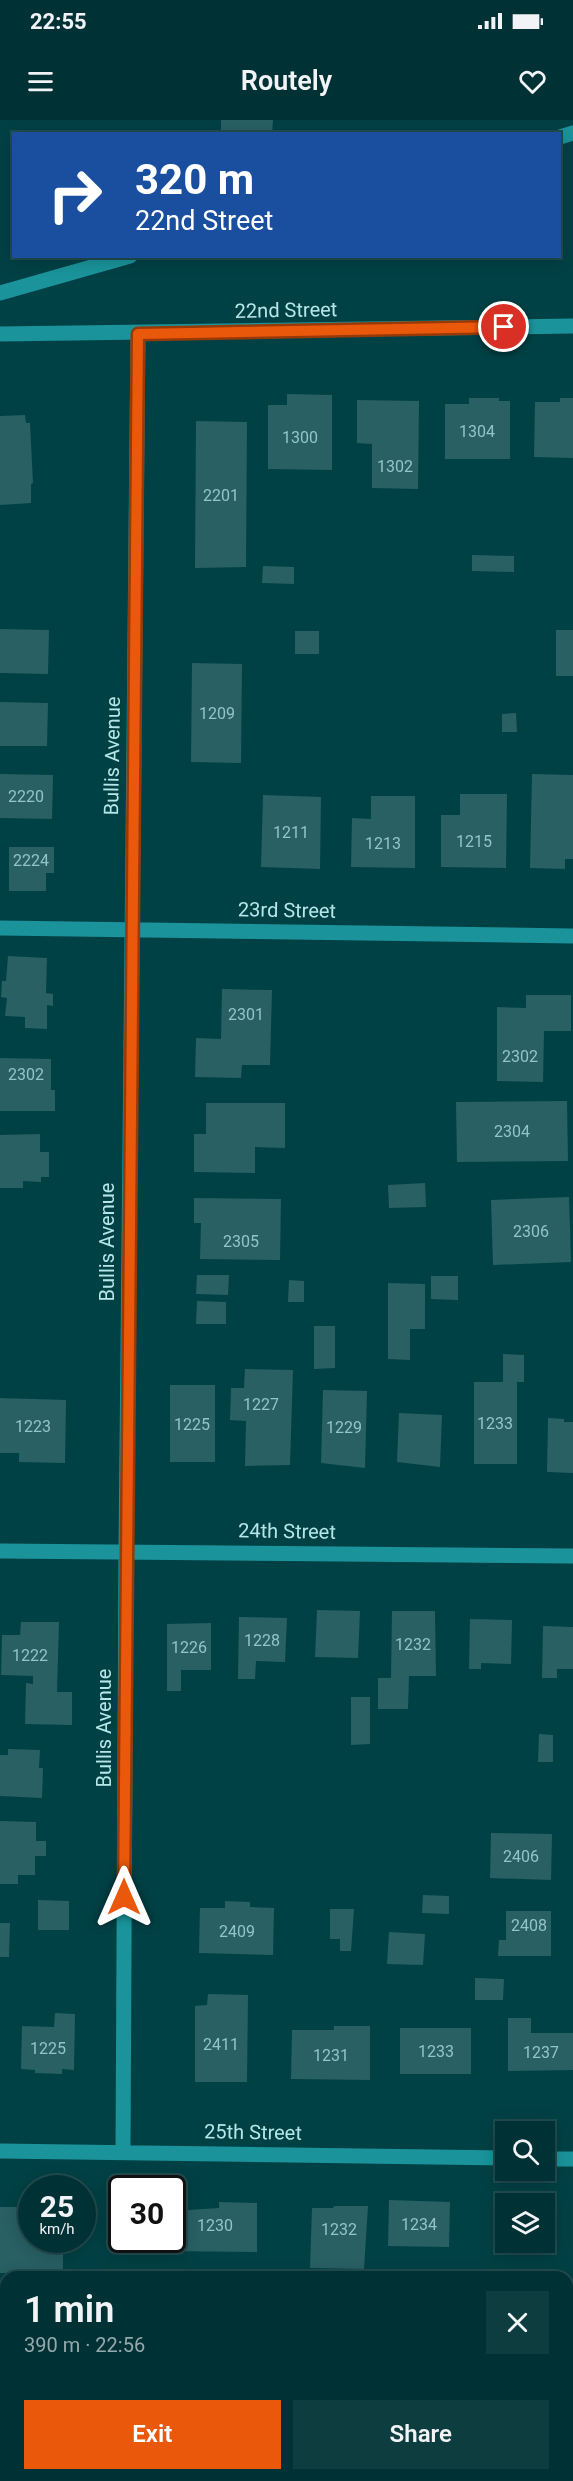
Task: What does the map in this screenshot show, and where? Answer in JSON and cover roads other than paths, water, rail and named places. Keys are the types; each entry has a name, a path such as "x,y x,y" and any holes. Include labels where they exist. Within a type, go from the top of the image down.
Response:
{"street":[{"path":"0,292 123,258"},
{"name":"22nd Street","path":"0,334 138,334 573,326"},
{"name":"Bullis Avenue","path":"123,2151 131,929 138,334"},
{"name":"23rd Street","path":"0,928 573,936"},
{"name":"24th Street","path":"0,1551 573,1556"},
{"name":"25th Street","path":"0,2151 495,2158"},
{"path":"555,2159 573,2159"}]}
